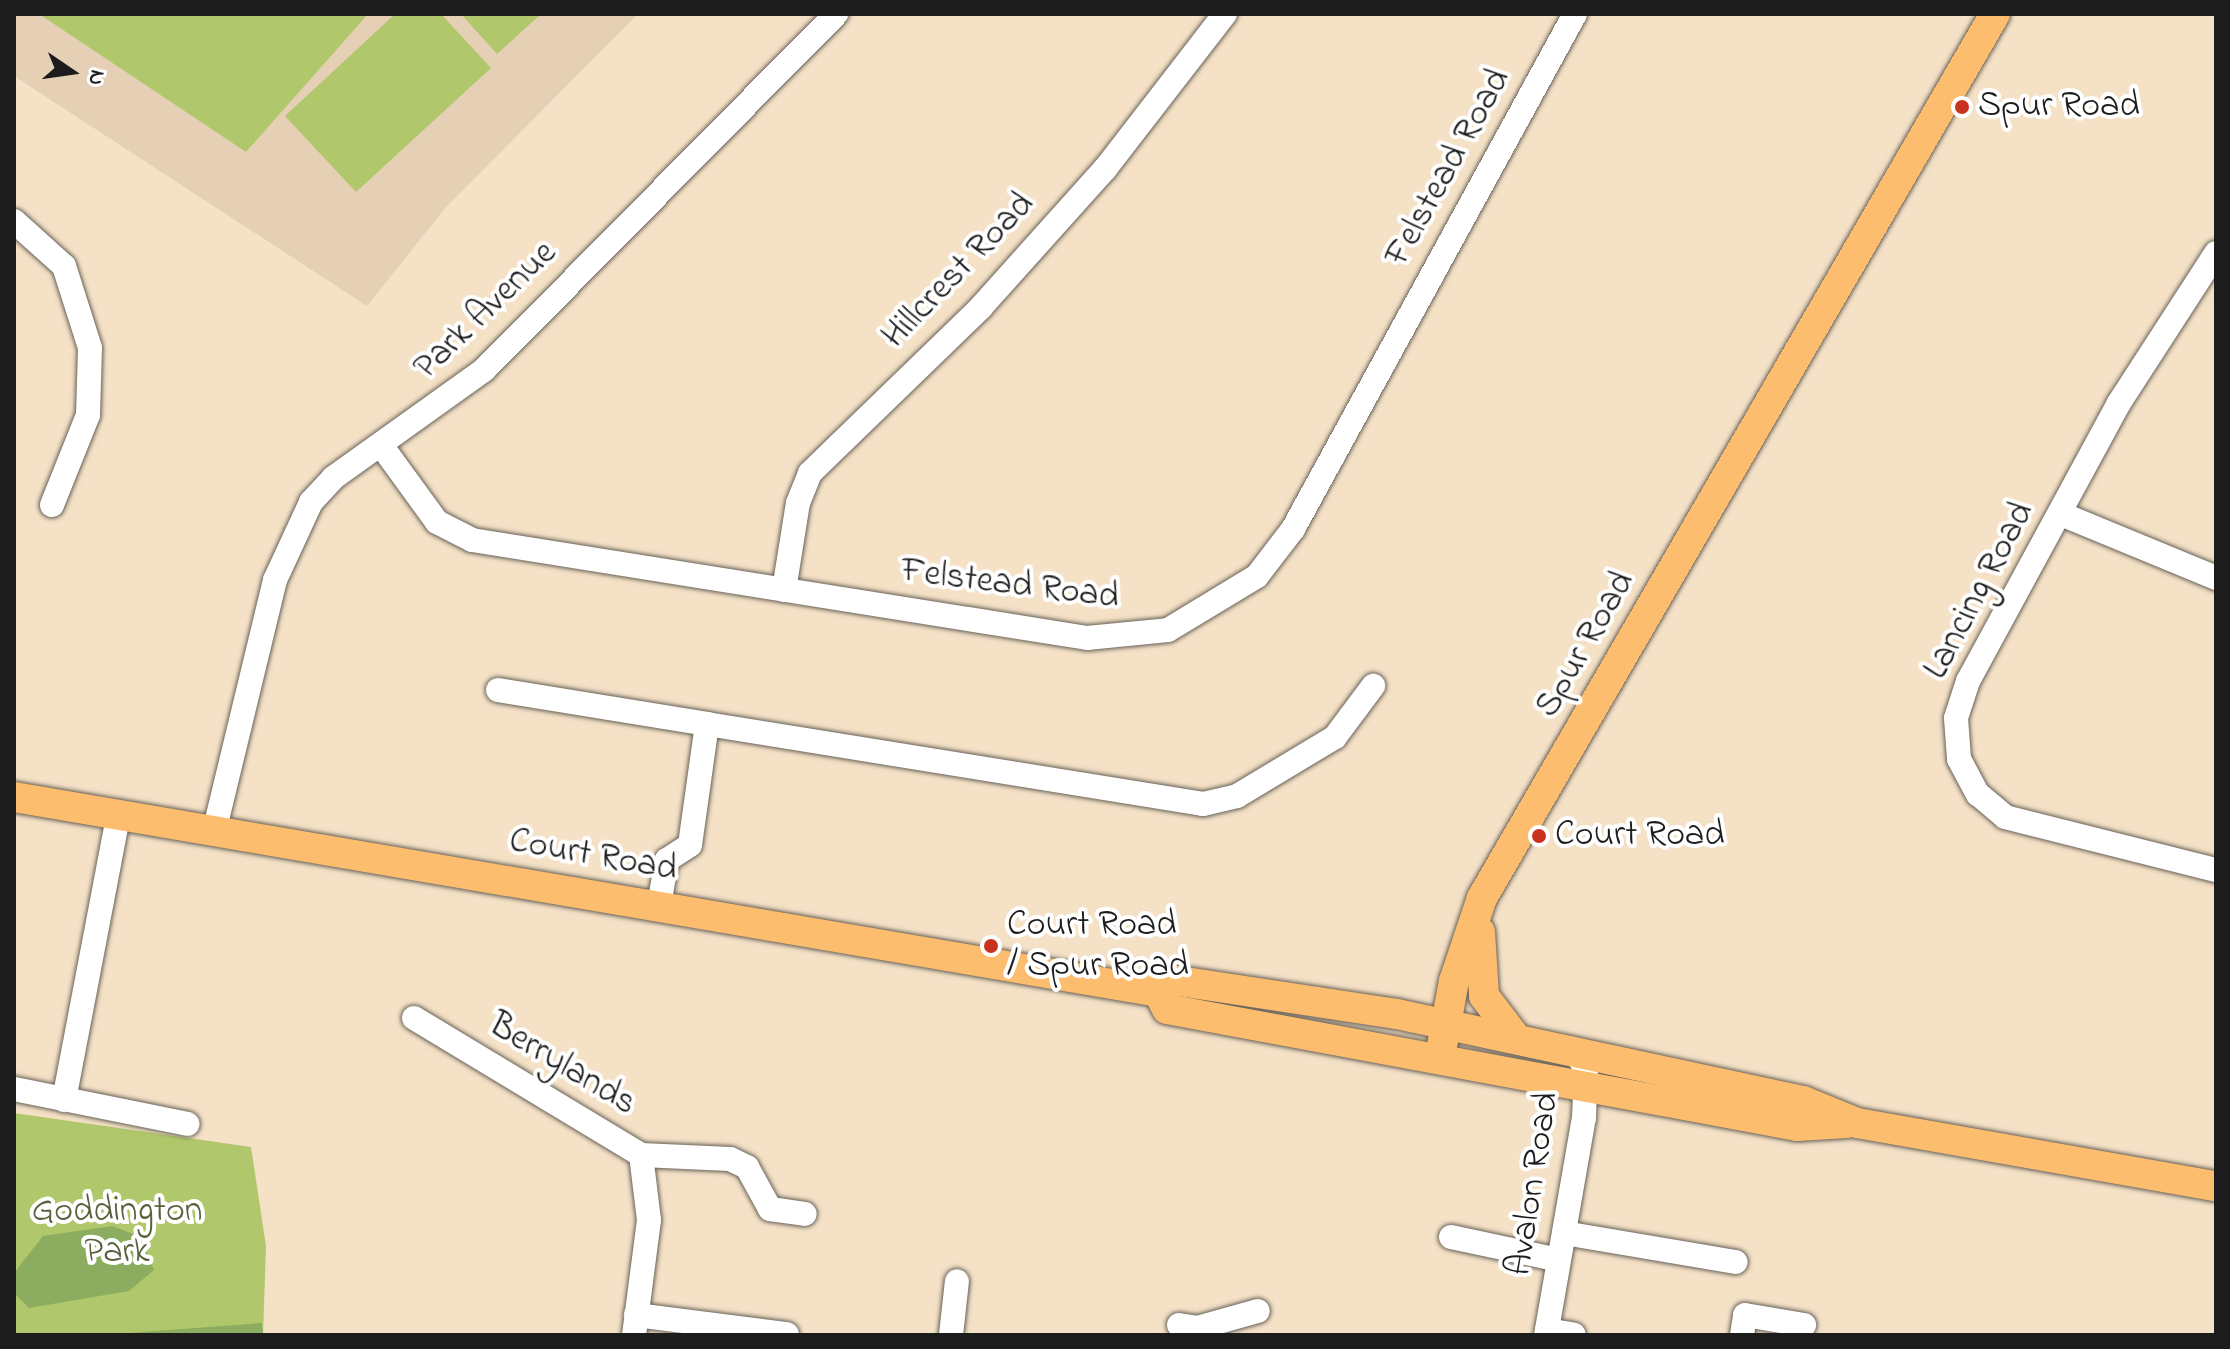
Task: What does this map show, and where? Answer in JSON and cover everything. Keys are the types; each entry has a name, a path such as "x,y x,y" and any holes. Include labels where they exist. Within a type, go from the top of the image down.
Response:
{"main road":[{"name":"Spur Road","path":"1440,1057 1446,1024 1482,898 1995,14"},
{"name":"Court Road","path":"14,797 215,828 1158,992"},
{"path":"1482,898 1481,986 1516,1038"},
{"name":"Court Road","path":"1158,992 1172,980 1446,1024 1803,1101 1857,1123 2216,1186"},
{"name":"Court Road","path":"1158,992 1167,1009 1440,1057 1797,1126 1857,1123"}],"street":[{"name":"Park Avenue","path":"215,828 292,533 333,478 484,370 836,14"},
{"name":"Hillcrest Road","path":"784,590 798,503 810,473 992,295 1105,169 1225,14"},
{"name":"Felstead Road","path":"381,445 454,534 1087,638 1168,630 1235,592 1293,529 1575,14"},
{"path":"14,221 64,266 82,305 92,376 88,415 52,505"},
{"name":"Lancing Road","path":"2216,253 2119,403 1968,681 1956,718 1959,759 1978,794 2005,817 2216,870"},
{"path":"2061,514 2216,578"},
{"path":"498,690 1203,804 1237,796 1335,737 1373,686"},
{"path":"659,905 667,860 690,845 707,724"},
{"path":"64,1100 117,851 119,812"},
{"name":"Berrylands","path":"414,1018 641,1155 649,1220 635,1325"},
{"name":"Avalon Road","path":"1547,1333 1586,1087 1582,1054 1572,1049"},
{"path":"14,1089 187,1124"},
{"path":"641,1155 730,1159 756,1178 770,1209 805,1214"},
{"path":"1564,1233 1736,1262"},
{"path":"1451,1237 1559,1260"},
{"path":"951,1335 957,1281"},
{"path":"1742,1335 1745,1315 1804,1325"},
{"path":"1179,1325 1248,1321"},
{"path":"635,1325 787,1334"},
{"path":"1547,1333 1574,1335"}],"shaded area":[{"path":"14,14 638,14 446,207 367,306 14,76"}],"green space":[{"path":"39,14 368,14 246,152"},
{"path":"395,14 441,14 491,68 356,192 285,116"},
{"path":"461,14 541,14 497,54"},
{"name":"Goddington Park","path":"14,1113 251,1147 266,1246 263,1335 14,1335"},
{"path":"112,1226 141,1237 154,1270 129,1291 29,1308 14,1293 14,1273 43,1236"},
{"path":"262,1323 263,1335 101,1335"}],"place":[{"name":"Spur Road","path":"1962,107"},
{"name":"Court Road","path":"1539,836"},
{"name":"Court Road / Spur Road","path":"991,946"}]}
